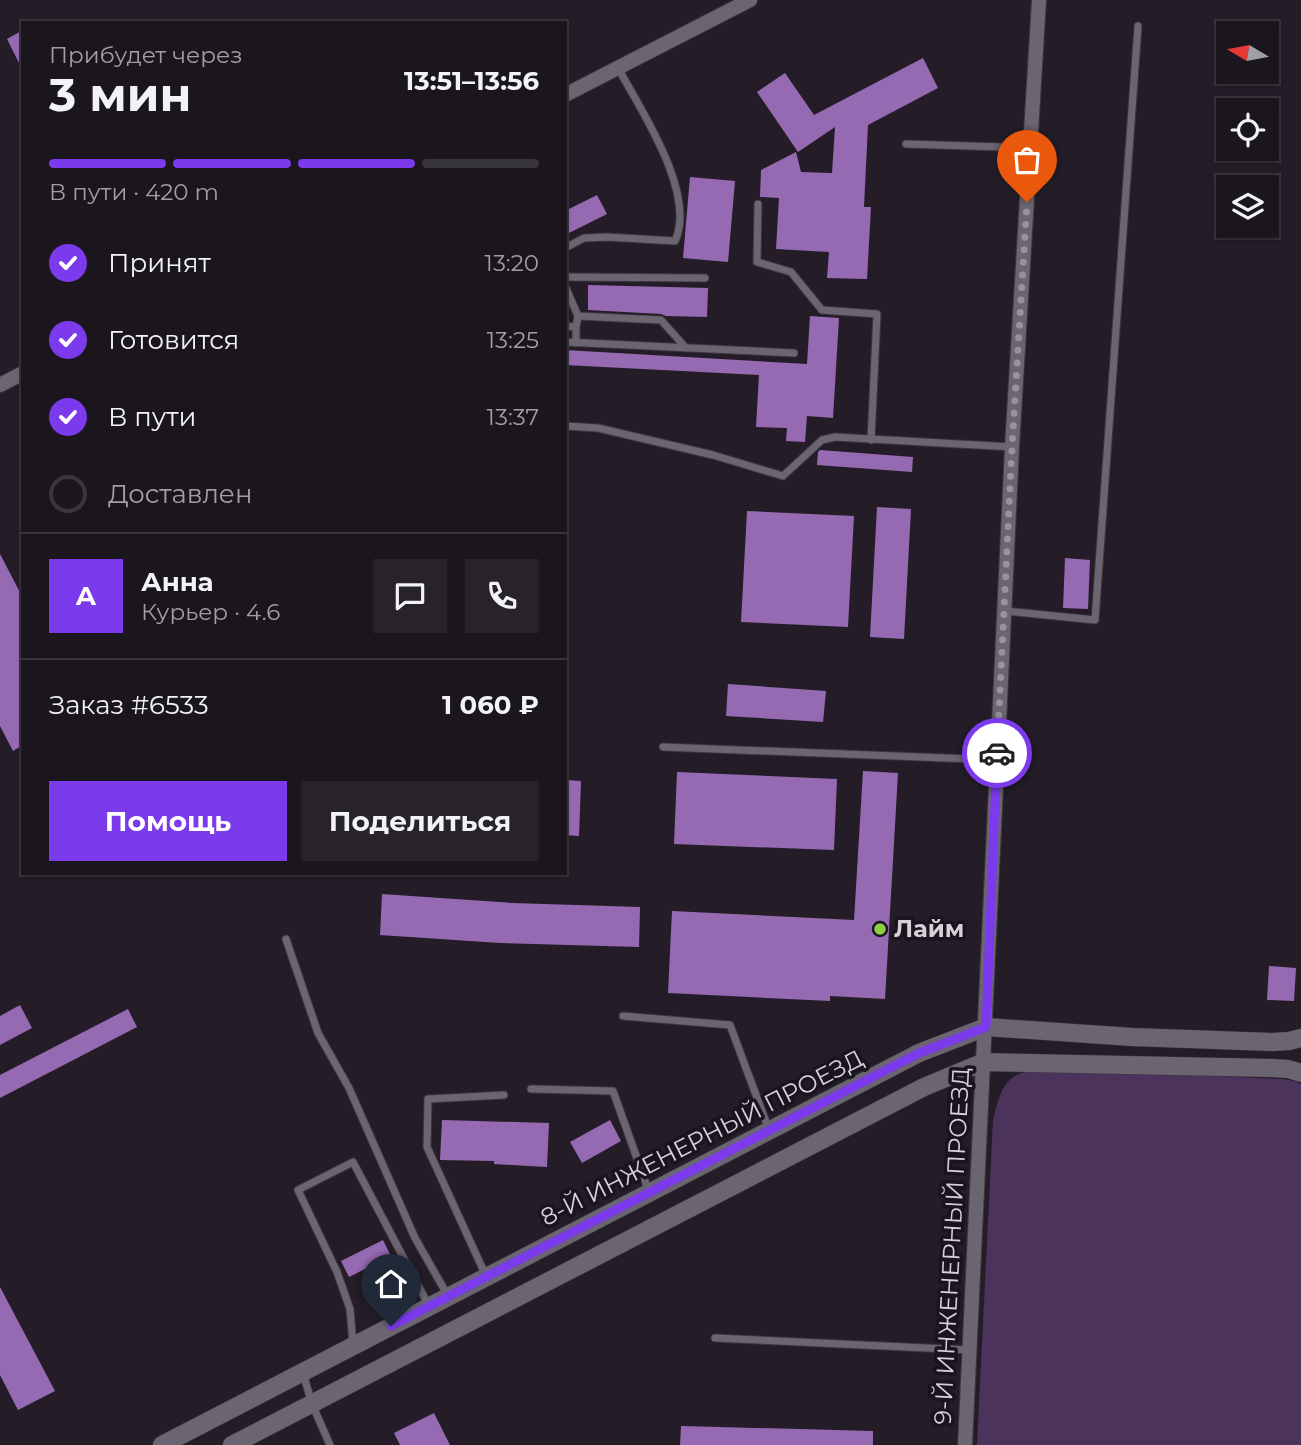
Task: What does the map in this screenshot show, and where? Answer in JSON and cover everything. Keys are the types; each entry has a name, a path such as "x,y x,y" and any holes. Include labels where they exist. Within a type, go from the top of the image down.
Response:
{"street":[{"path":"567,94 750,0"},
{"name":"9-Й ИНЖЕНЕРНЫЙ ПРОЕЗД","path":"965,1445 1012,447 1039,0"},
{"path":"0,385 21,377"},
{"name":"8-Й ИНЖЕНЕРНЫЙ ПРОЕЗД","path":"162,1445 919,1053 986,1027 1145,1038 1273,1042 1301,1038"},
{"path":"232,1445 924,1087 984,1062 1272,1068 1301,1073"}],"lane":[{"path":"1005,611 1096,620 1138,26"},
{"path":"567,246 584,238 676,241 679,234 680,199 670,166 618,68"},
{"path":"906,144 1031,148"},
{"path":"758,204 757,262 792,272 822,310 877,314 871,440"},
{"path":"567,278 705,278"},
{"path":"567,291 578,316 576,344"},
{"path":"578,316 661,320 686,348"},
{"path":"567,326 576,327"},
{"path":"567,342 794,354"},
{"path":"567,426 598,428 783,476 822,440 835,437 1012,447"},
{"path":"663,747 997,760"},
{"path":"286,939 318,1033 349,1088 415,1238 448,1297"},
{"path":"624,1016 730,1025 770,1130"},
{"path":"531,1089 613,1091 650,1193"},
{"path":"486,1277 427,1147 428,1099 504,1095"},
{"path":"353,1346 350,1309 337,1272 298,1190 331,1173 353,1162 429,1307"},
{"path":"715,1338 970,1350"},
{"path":"303,1372 312,1404 330,1445"}],"shaded area":[{"path":"1050,1069 1282,1079 1301,1084 1301,1445 977,1445 993,1120 1000,1096 1010,1080 1025,1072"}],"building":[{"path":"21,31 21,67 7,39"},
{"path":"923,58 938,88 868,125 864,207 871,207 867,279 827,278 829,252 776,249 779,198 760,197 761,170 796,152 801,172 832,173 835,127 798,152 757,92 785,73 814,115"},
{"path":"690,177 735,181 728,262 683,258"},
{"path":"597,195 607,214 567,234 567,210"},
{"path":"588,285 708,288 707,317 588,310"},
{"path":"810,316 839,318 833,418 807,416 805,442 786,441 787,428 756,427 759,375 567,365 567,350 807,364"},
{"path":"820,450 913,457 912,472 817,465"},
{"path":"877,507 911,509 904,639 870,637"},
{"path":"747,511 854,516 848,627 741,622"},
{"path":"0,554 21,594 21,746 13,751 0,726"},
{"path":"1065,558 1090,560 1088,609 1063,608"},
{"path":"728,684 826,691 823,722 726,716"},
{"path":"863,771 898,773 885,999 830,996 830,1001 668,993 672,911 854,920"},
{"path":"677,772 837,779 834,850 674,844"},
{"path":"567,780 581,781 579,836 567,835"},
{"path":"382,894 512,903 640,907 639,947 500,943 380,935"},
{"path":"1269,966 1296,968 1294,1001 1267,1000"},
{"path":"20,1005 32,1028 0,1045 0,1016"},
{"path":"128,1009 137,1027 0,1098 0,1075"},
{"path":"442,1120 549,1123 547,1167 494,1164 494,1161 440,1160"},
{"path":"610,1120 621,1141 582,1163 570,1142"},
{"path":"383,1240 391,1256 349,1277 341,1261"},
{"path":"0,1287 55,1391 18,1410 0,1375"},
{"path":"434,1413 450,1445 400,1445 394,1433"},
{"path":"681,1426 873,1431 873,1445 680,1445"}],"way so far":[{"path":"997,753 1027,202"}],"place":[{"name":"Лайм","path":"880,929"}],"route":[{"path":"391,1326 919,1053 986,1027 997,753"}]}
